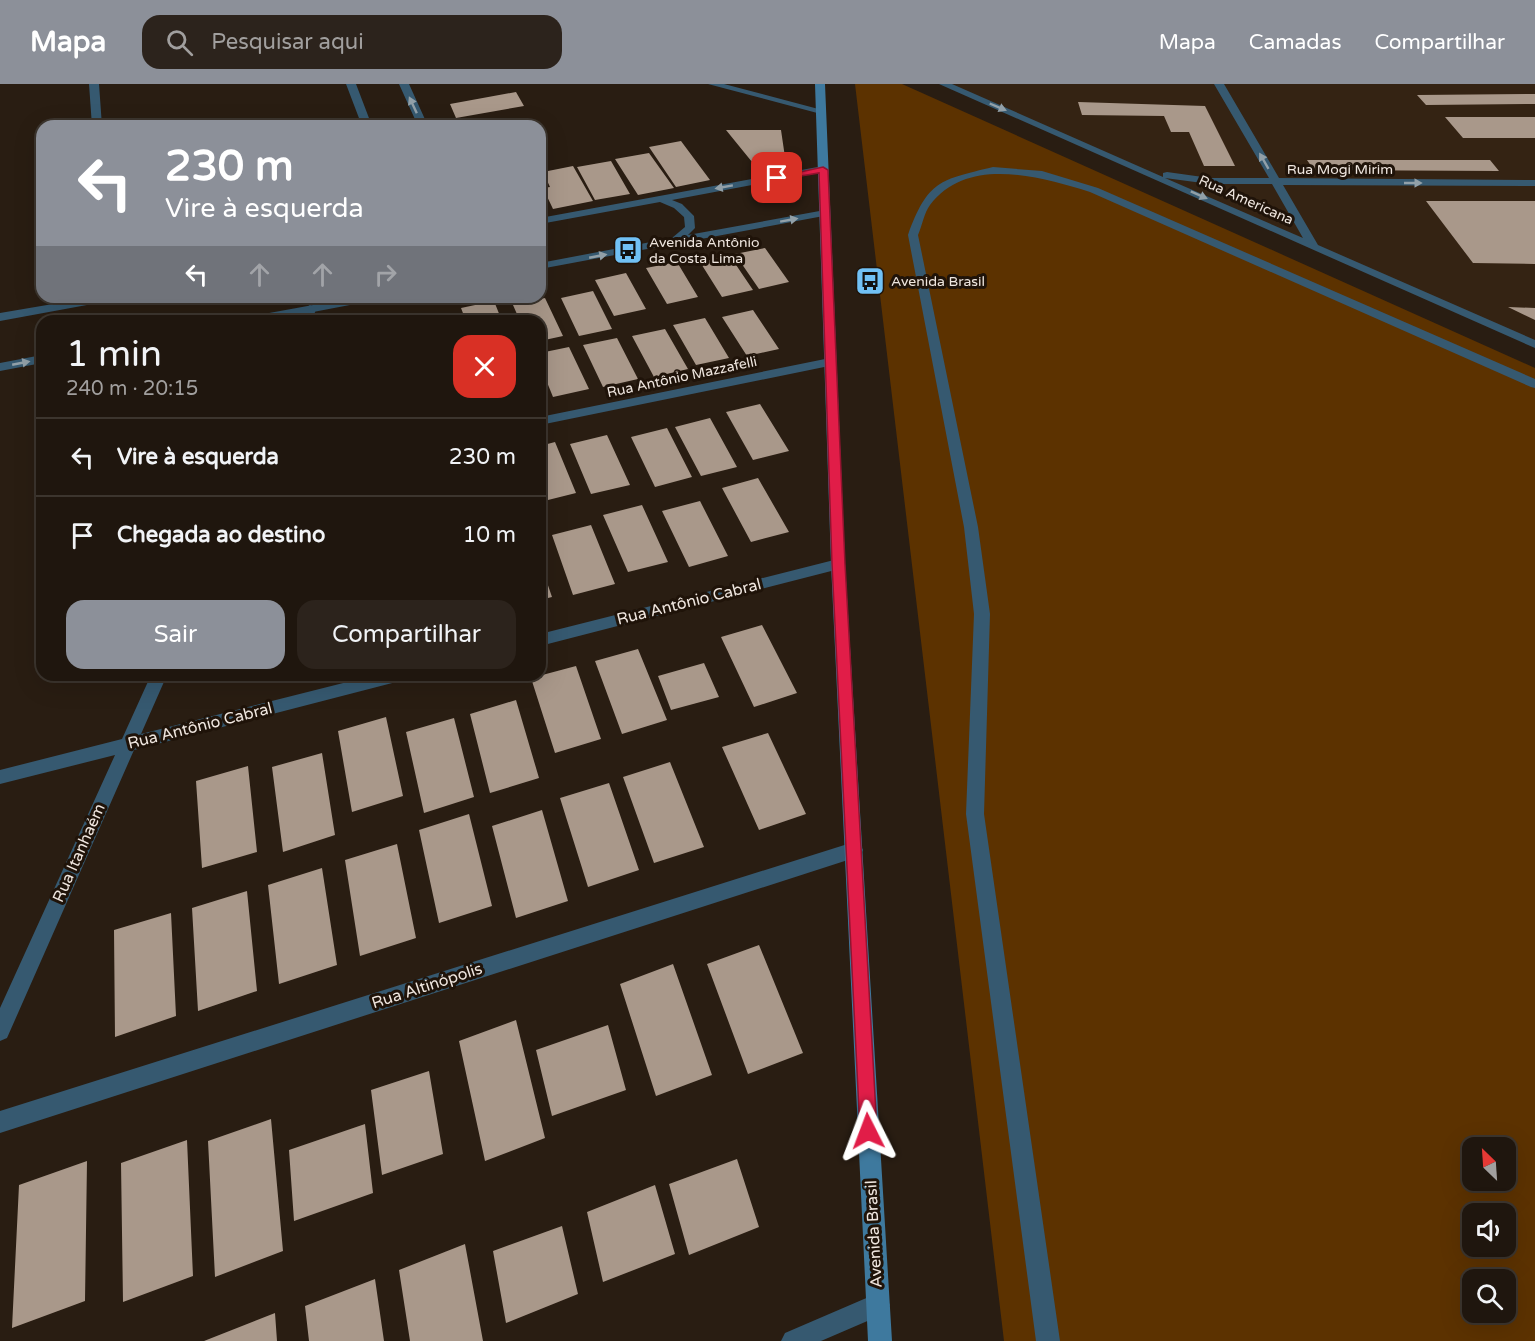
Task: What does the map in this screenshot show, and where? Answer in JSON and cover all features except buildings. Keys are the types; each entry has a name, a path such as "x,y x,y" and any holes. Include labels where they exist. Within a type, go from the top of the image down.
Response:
{"main road":[{"name":"Avenida Brasil","path":"820,84 838,564 880,1341"}],"street":[{"path":"94,84 97,120"},
{"path":"351,84 366,120"},
{"path":"404,84 420,120"},
{"path":"713,84 821,111"},
{"name":"Rua Americana","path":"944,84 1535,344"},
{"path":"1219,84 1314,247"},
{"path":"546,220 823,170"},
{"path":"1048,1341 975,814 982,614 971,527 913,236 924,205 947,182 993,170 1042,174 1094,190 1535,384"},
{"name":"Rua Mogi Mirim","path":"1145,171 1210,181 1535,183"},
{"path":"661,199 678,206 689,216 690,228 676,240"},
{"path":"546,265 825,213"},
{"path":"0,317 76,303"},
{"path":"308,315 353,303"},
{"path":"0,367 36,360"},
{"name":"Rua Antônio Mazzafelli","path":"546,420 830,362"},
{"name":"Rua Antônio Cabral","path":"546,638 838,564"},
{"name":"Rua Itanhaém","path":"0,1031 156,681"},
{"name":"Rua Antônio Cabral","path":"0,777 376,681"},
{"name":"Rua Altinópolis","path":"0,1122 854,850"},
{"path":"793,1341 878,1305"}],"shaded area":[{"path":"855,84 902,84 1535,368 1535,1341 1004,1341"},
{"path":"944,84 1535,84 1535,344"}],"place":[{"name":"Avenida Antônio da Costa Lima","path":"628,250"},
{"name":"Avenida Brasil","path":"870,281"}],"route":[{"path":"777,178 823,170 838,564 868,1131"}]}
